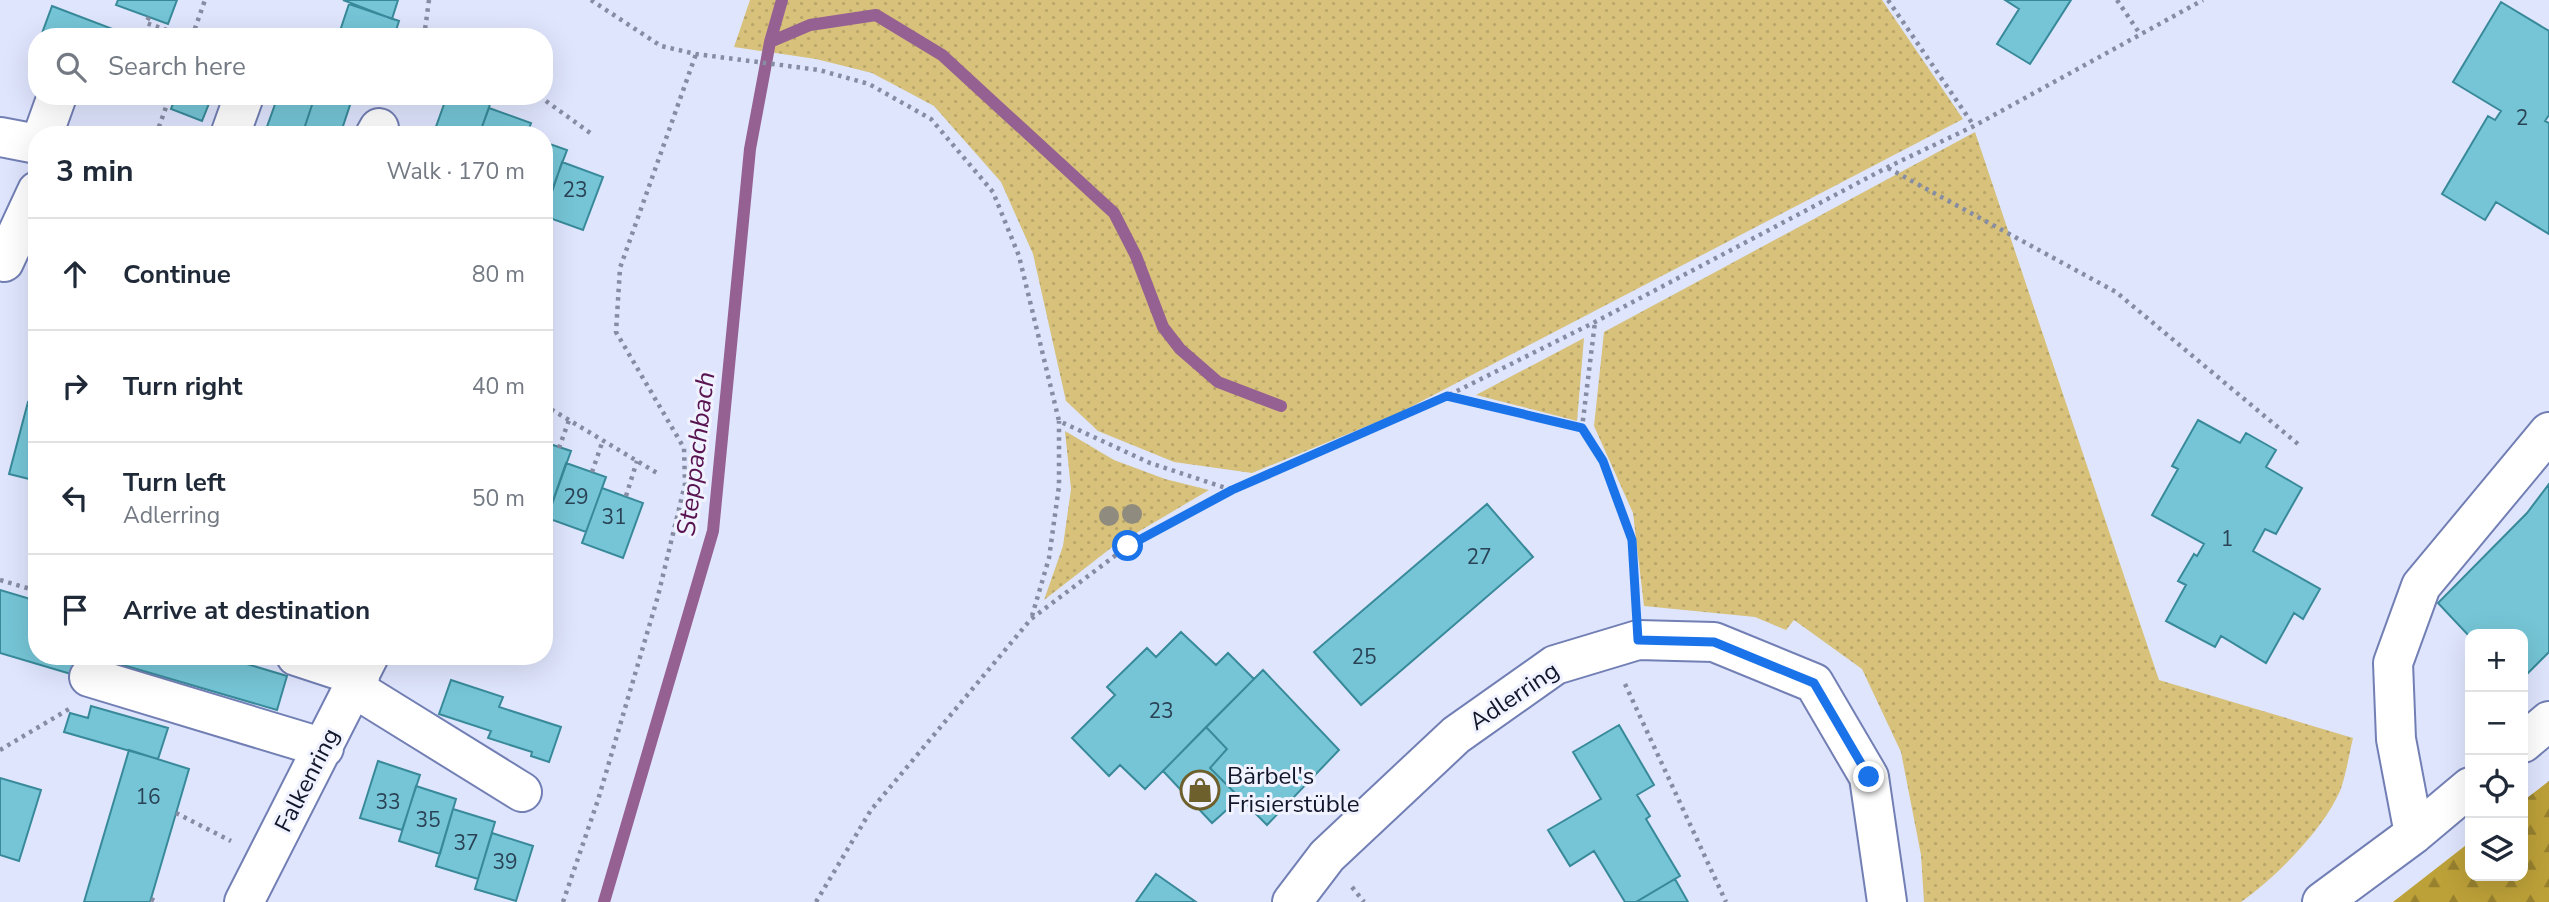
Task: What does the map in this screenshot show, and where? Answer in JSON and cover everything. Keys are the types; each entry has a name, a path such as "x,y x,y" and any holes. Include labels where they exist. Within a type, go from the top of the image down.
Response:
{"street":[{"path":"46,126 54,105"},
{"path":"233,126 241,105"},
{"path":"0,137 28,142"},
{"path":"0,260 4,262 28,210"},
{"path":"2414,834 2396,739 2393,663 2421,586 2549,432"},
{"name":"Adlerring","path":"1292,902 1327,856 1455,735 1555,665 1623,645 1714,642 1814,683 1869,777 1887,902"},
{"path":"328,665 361,674 522,792"},
{"name":"Falkenring","path":"244,902 361,674"},
{"path":"89,677 324,748"},
{"path":"2528,739 2549,721"},
{"path":"2322,902 2414,834 2465,791"}],"path":[{"path":"194,28 205,0"},
{"path":"425,28 429,0"},
{"path":"591,0 661,46 696,54 818,70 869,84 931,119 993,192 1019,256 1059,421 1059,486 1049,558 1031,619"},
{"path":"1888,0 1974,126"},
{"path":"2117,0 2140,34"},
{"path":"816,902 871,810 1031,619 1128,546 1232,490 1447,396 1595,322 1888,167 1974,126 2203,0"},
{"path":"149,17 146,23 162,28"},
{"path":"563,902 598,800 654,609 685,484 684,448 616,332 620,268 696,54"},
{"path":"159,126 167,105"},
{"path":"551,105 593,135"},
{"path":"1888,167 2116,292 2298,444"},
{"path":"1595,322 1582,428 1603,461 1632,540 1623,645 1726,902"},
{"path":"1447,396 1582,428"},
{"path":"553,410 657,473"},
{"path":"559,448 569,420"},
{"path":"1059,421 1150,463 1232,490"},
{"path":"592,472 603,440"},
{"path":"626,496 637,461"},
{"path":"0,580 28,588"},
{"path":"0,750 82,701 89,677"},
{"path":"176,813 267,859"},
{"path":"151,899 157,902"}],"shaded area":[{"path":"750,0 1882,0 1963,119 1399,413 1252,473 1174,462 1098,431 1066,401 1033,254 1001,182 934,106 872,73 816,59 734,47"},
{"path":"1975,132 2159,680 2353,738 2340,791 2322,821 2283,867 2241,902 1924,902 1921,855 1901,752 1862,669 1794,620 1786,630 1755,617 1644,606 1633,513 1594,426 1604,332"},
{"path":"1584,338 1577,421 1476,395"},
{"path":"1065,431 1114,460 1165,479 1209,490 1111,548 1044,600 1063,546 1071,489"}],"green space":[{"path":"2549,781 2549,902 2393,902 2465,846 2465,881 2528,881 2528,797"}],"building":[{"path":"118,0 177,0 168,24 116,5"},
{"path":"343,0 398,0 392,19"},
{"path":"2005,0 2071,0 2030,64 1997,44 2019,9"},
{"path":"2501,2 2549,31 2549,115 2545,121 2549,123 2549,234 2496,202 2485,220 2442,194 2488,116 2495,120 2501,111 2453,82"},
{"path":"349,4 399,21 397,28 341,28"},
{"path":"52,6 110,28 44,28"},
{"path":"173,105 208,105 202,121 171,109"},
{"path":"275,105 312,105 305,126 267,126"},
{"path":"312,105 350,105 343,126 305,126"},
{"path":"444,105 490,105 482,126 436,126"},
{"path":"489,108 531,123 530,126 482,126"},
{"path":"553,145 567,150 553,187"},
{"path":"562,162 603,177 583,230 553,219 553,189"},
{"path":"28,402 28,479 9,474"},
{"path":"2198,420 2240,443 2246,433 2276,450 2266,467 2302,488 2276,534 2265,529 2253,551 2320,589 2303,619 2294,613 2266,663 2221,636 2215,647 2166,621 2186,585 2178,581 2194,554 2197,556 2204,544 2152,515 2178,469 2172,466"},
{"path":"553,445 571,451 553,501"},
{"path":"566,463 606,477 586,532 553,520 553,501"},
{"path":"2549,484 2549,652 2528,673 2528,629 2465,629 2465,632 2438,603 2527,513"},
{"path":"602,488 643,503 623,558 582,543"},
{"path":"1487,504 1533,557 1361,705 1314,652"},
{"path":"0,590 28,598 28,661 0,653"},
{"path":"1181,632 1216,665 1228,653 1254,679 1145,789 1120,765 1109,776 1072,738 1115,695 1107,687 1147,648 1156,657"},
{"path":"40,665 84,665 81,677"},
{"path":"123,665 250,665 287,676 277,710"},
{"path":"1263,670 1339,750 1267,825 1210,768 1227,749 1206,727"},
{"path":"451,680 503,697 499,707 561,727 549,762 531,756 532,752 488,738 491,731 439,714"},
{"path":"91,706 168,728 158,759 64,732 70,713 88,718"},
{"path":"1619,725 1654,785 1637,795 1650,816 1646,819 1680,876 1636,902 1625,902 1594,851 1570,866 1548,830 1601,799 1573,752"},
{"path":"1206,727 1227,749 1210,768 1240,798 1212,823 1163,771"},
{"path":"129,750 189,769 150,902 84,902"},
{"path":"378,761 420,775 402,830 360,818"},
{"path":"0,778 41,790 19,861 0,855"},
{"path":"416,786 456,799 440,854 399,841"},
{"path":"453,809 495,822 478,879 436,866"},
{"path":"492,833 533,846 516,901 475,889"},
{"path":"1156,874 1196,902 1136,902"},
{"path":"1675,879 1688,902 1636,902"}],"waterway":[{"name":"Steppachbach","path":"604,902 713,531 750,149 770,42 782,0"},
{"path":"770,42 810,25 876,15 942,55 1114,213 1136,256 1163,327 1180,349 1218,382 1281,406"}],"place":[{"name":"Bärbel's Frisierstüble","path":"1200,790"}],"route":[{"path":"1128,546 1232,490 1447,396 1582,428 1603,461 1632,540 1638,640 1714,642 1814,683 1869,777"}]}
